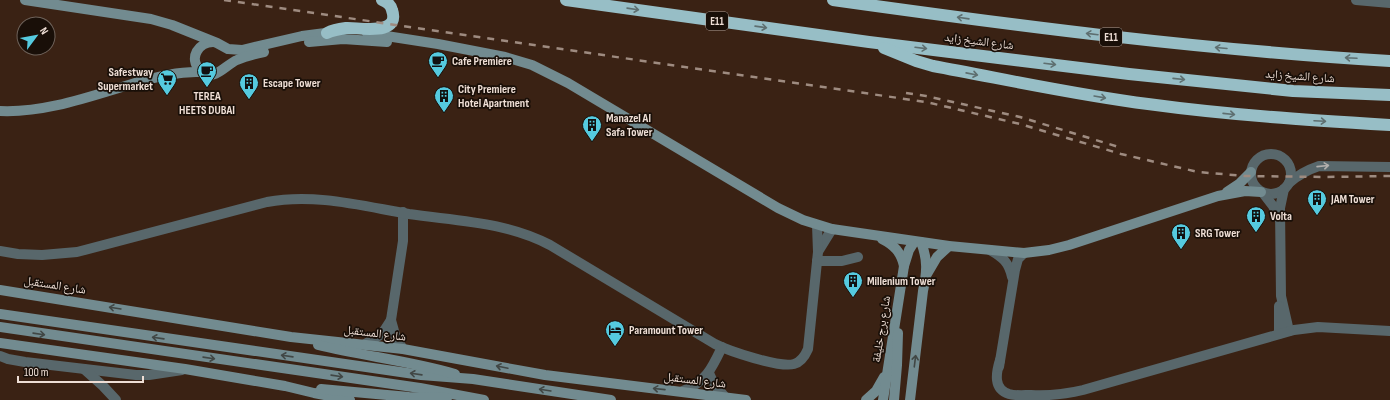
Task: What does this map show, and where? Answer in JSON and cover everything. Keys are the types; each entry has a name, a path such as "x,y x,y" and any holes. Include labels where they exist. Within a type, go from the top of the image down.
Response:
{"highway":[{"path":"327,33 347,28 386,28 392,21 393,13 390,5 382,0"},
{"name":"شارع الشيخ زايد","path":"566,0 868,42 1145,76 1293,90 1390,95"},
{"name":"شارع الشيخ زايد","path":"833,0 1122,38 1260,52 1390,61"},
{"path":"868,42 933,66 1104,98 1192,110 1259,117 1390,125"}],"street":[{"path":"25,0 151,19 182,29 233,50 242,50 302,36 342,32 370,33 448,45 512,58 552,74 790,214 817,225 832,229 949,246 1024,253 1050,250 1218,196 1237,192 1277,193 1298,175 1308,169 1318,166 1390,167"},
{"path":"1356,0 1390,3"},
{"path":"182,29 190,39 196,54 195,63 201,72"},
{"path":"0,111 22,111 45,108 170,74 201,72 206,74 216,74 238,60 303,42 370,40 468,50"},
{"path":"170,74 183,66 204,44 213,42"},
{"path":"224,47 228,58 225,68"},
{"path":"1280,220 1273,206 1262,192 1253,184 1251,172 1253,166 1262,156 1269,154 1282,158 1287,163 1290,170 1290,176 1280,208 1281,296 1284,333"},
{"path":"1218,196 1233,189 1251,172"},
{"path":"0,251 42,256 77,252 261,203 284,199 324,199 506,228 537,238 718,346 739,354 768,362 788,359 797,355 803,347 808,334 818,257 817,225"},
{"path":"365,344 382,334 391,320 403,241 406,231 406,213"},
{"path":"818,257 832,229"},
{"path":"877,236 895,247 901,255 904,266"},
{"path":"918,242 926,258 927,275"},
{"name":"شارع برج خليفة","path":"883,400 904,266 909,250 918,242"},
{"path":"910,400 923,291 927,275 937,257 949,246"},
{"path":"990,250 1005,260 1011,270 1013,281"},
{"path":"1024,253 1018,259 1013,281 1000,360 1000,375 1006,385 1015,391 1027,395 1050,395 1083,390 1284,333 1318,327 1390,331"},
{"path":"818,257 842,261 858,257"},
{"name":"شارع المستقبل","path":"0,290 291,337 403,349 545,375 684,391 746,400"},
{"path":"0,296 14,292"},
{"path":"894,400 898,349 897,311"},
{"path":"0,314 421,375 473,379 611,400"},
{"path":"391,320 396,338 403,349"},
{"path":"0,327 420,388 484,400"},
{"path":"291,337 339,350 431,367 473,379"},
{"path":"0,343 185,369 285,386 350,400"},
{"path":"684,391 695,386 710,370 718,346"},
{"path":"0,356 25,362 143,376 185,369"},
{"path":"866,400 880,385 888,366"},
{"path":"84,369 116,400"},
{"path":"710,370 717,389 725,397"},
{"path":"285,386 409,397 471,398"},
{"path":"912,386 918,400"}],"railway":[{"path":"224,0 926,102 1020,124 1121,154 1198,172 1245,176 1390,176"},
{"path":"906,93 1020,117 1122,148"}],"place":[{"name":"Cafe Premiere","path":"438,78"},
{"name":"TEREA HEETS DUBAI","path":"207,88"},
{"name":"Safestway Supermarket","path":"167,96"},
{"name":"Escape Tower","path":"249,100"},
{"name":"City Premiere Hotel Apartment","path":"444,113"},
{"name":"Manazel Al Safa Tower","path":"592,142"},
{"name":"JAM Tower","path":"1317,216"},
{"name":"Volta","path":"1256,233"},
{"name":"SRG Tower","path":"1181,250"},
{"name":"Millenium Tower","path":"853,298"},
{"name":"Paramount Tower","path":"615,347"}]}
